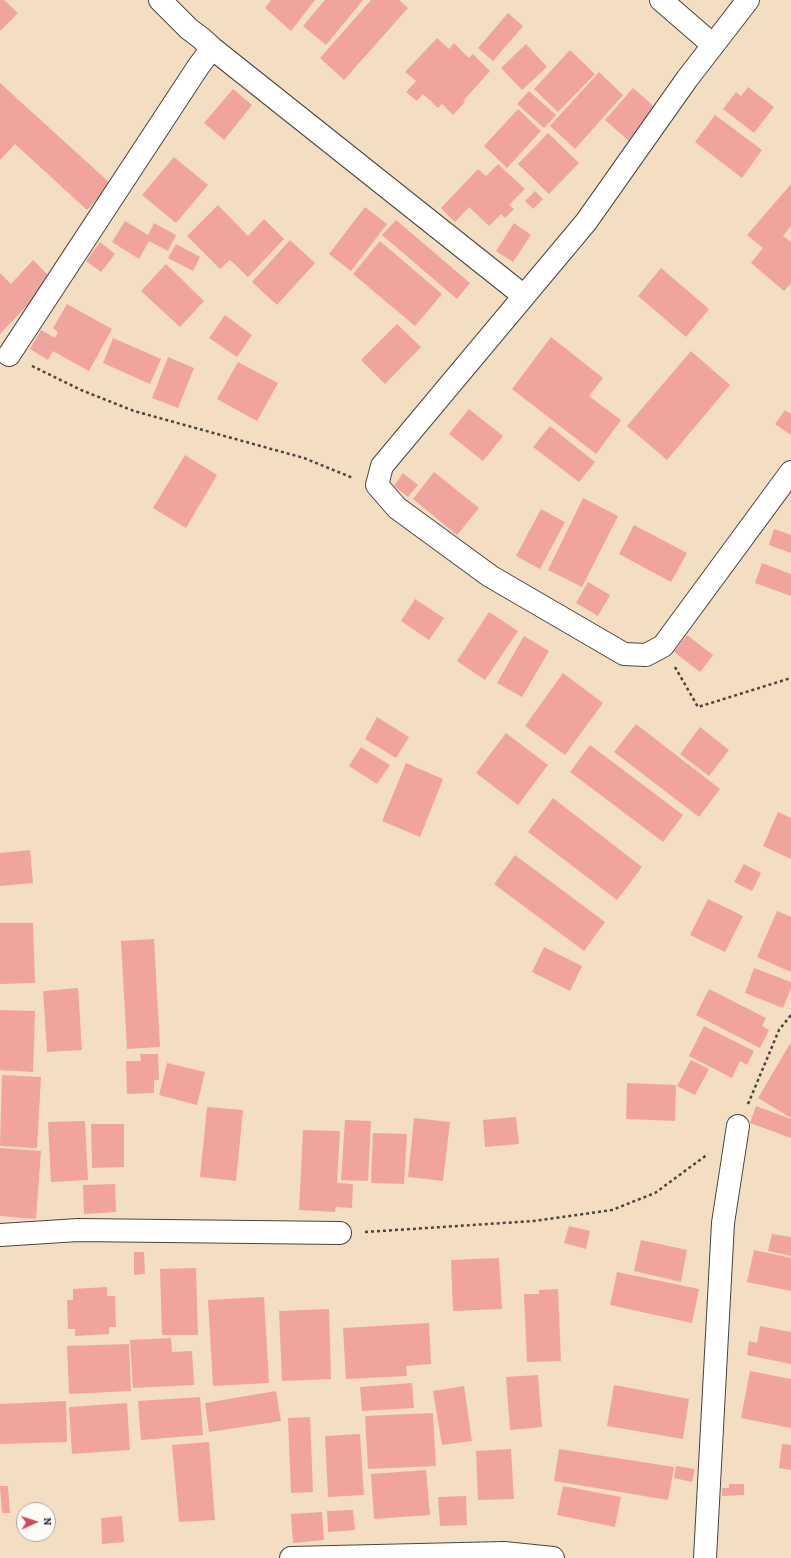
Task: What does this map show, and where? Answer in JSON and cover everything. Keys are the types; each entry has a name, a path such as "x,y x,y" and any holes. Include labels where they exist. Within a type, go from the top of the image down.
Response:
{"street":[{"path":"160,0 189,29 212,48 524,296"},
{"path":"660,0 713,45"},
{"path":"748,0 687,79 586,222 382,466 378,485 397,508 490,576 624,654 646,655 663,646 791,472"},
{"path":"9,355 212,48"},
{"path":"705,1558 723,1223 738,1126"},
{"path":"0,1235 78,1230 340,1234"},
{"path":"504,1553 553,1558"},
{"path":"290,1558 504,1553 572,1558"}],"path":[{"path":"9,355 81,390 134,411 304,458 349,476 378,485"},
{"path":"663,646 698,707 791,678"},
{"path":"340,1234 534,1221 612,1210 656,1193 720,1146 738,1126 779,1030 791,1015"}],"building":[{"path":"0,0 4,0 18,13 0,31"},
{"path":"271,0 315,0 291,31 265,8"},
{"path":"325,0 363,0 326,45 303,26"},
{"path":"371,0 399,0 408,8 344,80 320,58"},
{"path":"508,13 523,26 493,61 478,48"},
{"path":"437,38 449,49 454,43 469,58 473,54 490,71 463,101 465,102 453,115 442,104 438,108 423,94 417,101 406,92 416,81 405,72"},
{"path":"526,44 547,67 522,90 501,68"},
{"path":"570,50 595,74 558,112 534,89"},
{"path":"599,72 623,95 575,149 550,126"},
{"path":"0,83 111,184 87,210 15,144 0,160"},
{"path":"748,87 774,107 754,133 723,109 736,92 741,96"},
{"path":"633,88 657,109 629,141 605,120"},
{"path":"233,89 252,105 224,140 204,123"},
{"path":"529,91 556,115 544,128 517,104"},
{"path":"518,109 541,131 507,168 484,146"},
{"path":"715,115 762,150 742,178 695,142"},
{"path":"548,133 579,163 549,194 518,164"},
{"path":"174,157 208,185 176,223 142,195"},
{"path":"498,164 525,189 509,205 514,209 505,218 501,214 489,226 469,207 455,222 441,208 478,169 486,176"},
{"path":"791,184 791,226 783,236 791,242 791,283 784,291 751,263 763,248 747,235"},
{"path":"535,191 543,199 533,209 525,201"},
{"path":"218,205 248,236 264,219 284,239 248,277 230,260 220,269 187,236"},
{"path":"365,207 387,224 351,271 329,254"},
{"path":"396,220 470,283 457,299 382,235"},
{"path":"125,221 148,235 154,223 176,235 168,251 149,241 139,259 112,242"},
{"path":"514,223 531,235 513,262 496,251"},
{"path":"290,240 315,263 277,305 252,282"},
{"path":"380,241 442,294 415,326 353,274"},
{"path":"100,242 115,254 101,272 86,261"},
{"path":"176,244 200,257 193,271 168,258"},
{"path":"33,260 52,279 0,334 0,273 11,284"},
{"path":"166,264 204,301 180,327 141,291"},
{"path":"661,268 709,309 686,337 638,296"},
{"path":"67,304 112,329 89,371 53,351 48,360 30,349 41,330 55,338 58,332 53,328"},
{"path":"225,315 252,335 237,357 209,338"},
{"path":"397,324 421,347 385,384 361,360"},
{"path":"551,337 603,378 589,396 621,420 596,454 512,389"},
{"path":"113,338 161,359 150,384 103,363"},
{"path":"691,351 730,385 667,460 627,426"},
{"path":"168,357 194,368 178,408 152,398"},
{"path":"238,362 278,383 257,421 217,399"},
{"path":"469,409 503,436 483,461 449,434"},
{"path":"785,410 791,414 791,435 775,424"},
{"path":"550,426 595,462 579,482 533,447"},
{"path":"185,455 217,475 186,528 153,508"},
{"path":"434,472 479,508 457,535 413,499"},
{"path":"403,473 418,485 408,497 394,486"},
{"path":"583,498 618,516 582,587 548,570"},
{"path":"541,509 565,522 540,569 516,556"},
{"path":"634,525 687,553 671,582 619,554"},
{"path":"774,529 791,535 791,553 769,545"},
{"path":"762,563 791,574 791,596 755,583"},
{"path":"588,582 610,595 598,616 576,603"},
{"path":"415,599 444,618 429,640 401,621"},
{"path":"489,612 518,631 485,680 457,661"},
{"path":"687,635 713,655 700,672 674,652"},
{"path":"524,636 549,651 522,697 497,683"},
{"path":"563,673 603,703 565,755 525,726"},
{"path":"377,717 409,737 396,758 365,739"},
{"path":"636,724 720,789 699,817 614,752"},
{"path":"700,727 729,750 709,776 680,754"},
{"path":"506,733 548,765 518,805 476,773"},
{"path":"590,745 683,815 663,842 570,772"},
{"path":"361,747 390,765 377,784 349,766"},
{"path":"406,763 443,779 420,837 382,821"},
{"path":"553,798 642,867 617,900 528,832"},
{"path":"778,812 791,818 791,859 763,846"},
{"path":"30,850 33,883 0,886 0,853"},
{"path":"515,855 605,922 584,951 494,884"},
{"path":"744,864 761,873 752,891 734,882"},
{"path":"708,899 743,916 725,952 690,935"},
{"path":"777,911 791,917 791,972 757,957"},
{"path":"0,923 33,923 35,983 0,984"},
{"path":"154,939 160,1047 127,1049 121,941"},
{"path":"544,947 582,966 570,991 532,972"},
{"path":"754,968 791,982 791,988 783,1008 745,993"},
{"path":"78,988 82,1050 47,1052 43,991"},
{"path":"709,989 766,1018 762,1026 769,1030 760,1048 696,1015"},
{"path":"0,1010 35,1011 33,1072 0,1070"},
{"path":"704,1026 754,1051 747,1065 740,1061 732,1078 689,1056"},
{"path":"791,1042 791,1118 758,1098"},
{"path":"140,1054 158,1054 159,1080 154,1080 154,1093 127,1094 126,1061 141,1061"},
{"path":"691,1060 709,1069 695,1095 677,1086"},
{"path":"167,1063 205,1072 197,1105 159,1095"},
{"path":"2,1075 41,1077 37,1148 0,1146"},
{"path":"627,1083 676,1085 675,1121 626,1119"},
{"path":"756,1106 791,1119 791,1138 750,1123"},
{"path":"207,1107 243,1110 236,1181 200,1177"},
{"path":"516,1117 519,1144 485,1147 483,1120"},
{"path":"414,1118 450,1122 443,1181 408,1177"},
{"path":"345,1120 371,1121 368,1181 341,1180"},
{"path":"85,1121 88,1180 51,1182 48,1122"},
{"path":"91,1124 124,1124 124,1167 92,1168"},
{"path":"303,1130 340,1131 337,1183 353,1184 352,1208 336,1207 335,1212 299,1210"},
{"path":"373,1133 407,1134 404,1184 371,1183"},
{"path":"0,1148 41,1151 36,1219 0,1216"},
{"path":"115,1184 116,1212 84,1214 83,1185"},
{"path":"569,1226 590,1231 586,1249 564,1243"},
{"path":"772,1234 791,1237 791,1256 768,1251"},
{"path":"641,1240 687,1250 681,1282 634,1271"},
{"path":"754,1250 791,1258 791,1291 747,1282"},
{"path":"134,1252 144,1252 145,1274 134,1275"},
{"path":"499,1258 502,1309 453,1311 451,1260"},
{"path":"196,1268 198,1335 162,1335 160,1269"},
{"path":"617,1272 699,1289 692,1323 610,1305"},
{"path":"107,1287 107,1296 115,1296 116,1327 109,1327 109,1334 75,1336 75,1329 68,1329 67,1300 73,1300 73,1289"},
{"path":"558,1289 561,1361 527,1362 524,1294 539,1294 539,1290"},
{"path":"264,1297 269,1383 213,1386 208,1300"},
{"path":"329,1309 331,1379 282,1381 279,1311"},
{"path":"429,1323 431,1364 406,1366 407,1376 346,1379 343,1328"},
{"path":"760,1326 791,1332 791,1364 747,1355 749,1341 757,1343"},
{"path":"171,1338 172,1352 192,1351 194,1385 133,1388 130,1340"},
{"path":"129,1344 131,1391 69,1394 67,1346"},
{"path":"750,1371 791,1379 791,1428 741,1418"},
{"path":"538,1375 542,1427 510,1430 506,1377"},
{"path":"412,1383 414,1408 362,1411 360,1387"},
{"path":"614,1385 689,1399 683,1439 607,1426"},
{"path":"464,1386 472,1441 442,1445 433,1391"},
{"path":"276,1391 281,1421 209,1432 205,1403"},
{"path":"200,1397 203,1435 141,1440 138,1401"},
{"path":"66,1401 67,1442 0,1444 0,1404"},
{"path":"127,1403 130,1450 72,1454 69,1407"},
{"path":"433,1413 436,1466 368,1469 365,1416"},
{"path":"310,1417 313,1492 291,1493 288,1418"},
{"path":"360,1434 364,1495 328,1497 325,1436"},
{"path":"209,1442 215,1520 179,1522 172,1445"},
{"path":"782,1444 791,1445 791,1470 779,1468"},
{"path":"511,1449 514,1499 478,1500 476,1451"},
{"path":"559,1449 674,1467 668,1500 554,1481"},
{"path":"676,1466 695,1469 692,1482 674,1478"},
{"path":"426,1470 430,1515 374,1519 371,1474"},
{"path":"729,1484 744,1484 744,1495 722,1496 722,1488 729,1488"},
{"path":"0,1486 8,1486 10,1513 2,1513"},
{"path":"563,1486 621,1497 615,1527 557,1515"},
{"path":"466,1496 467,1525 440,1526 438,1497"},
{"path":"353,1510 355,1530 328,1532 327,1511"},
{"path":"322,1512 324,1540 293,1543 291,1514"},
{"path":"122,1516 124,1542 102,1544 101,1518"}]}
